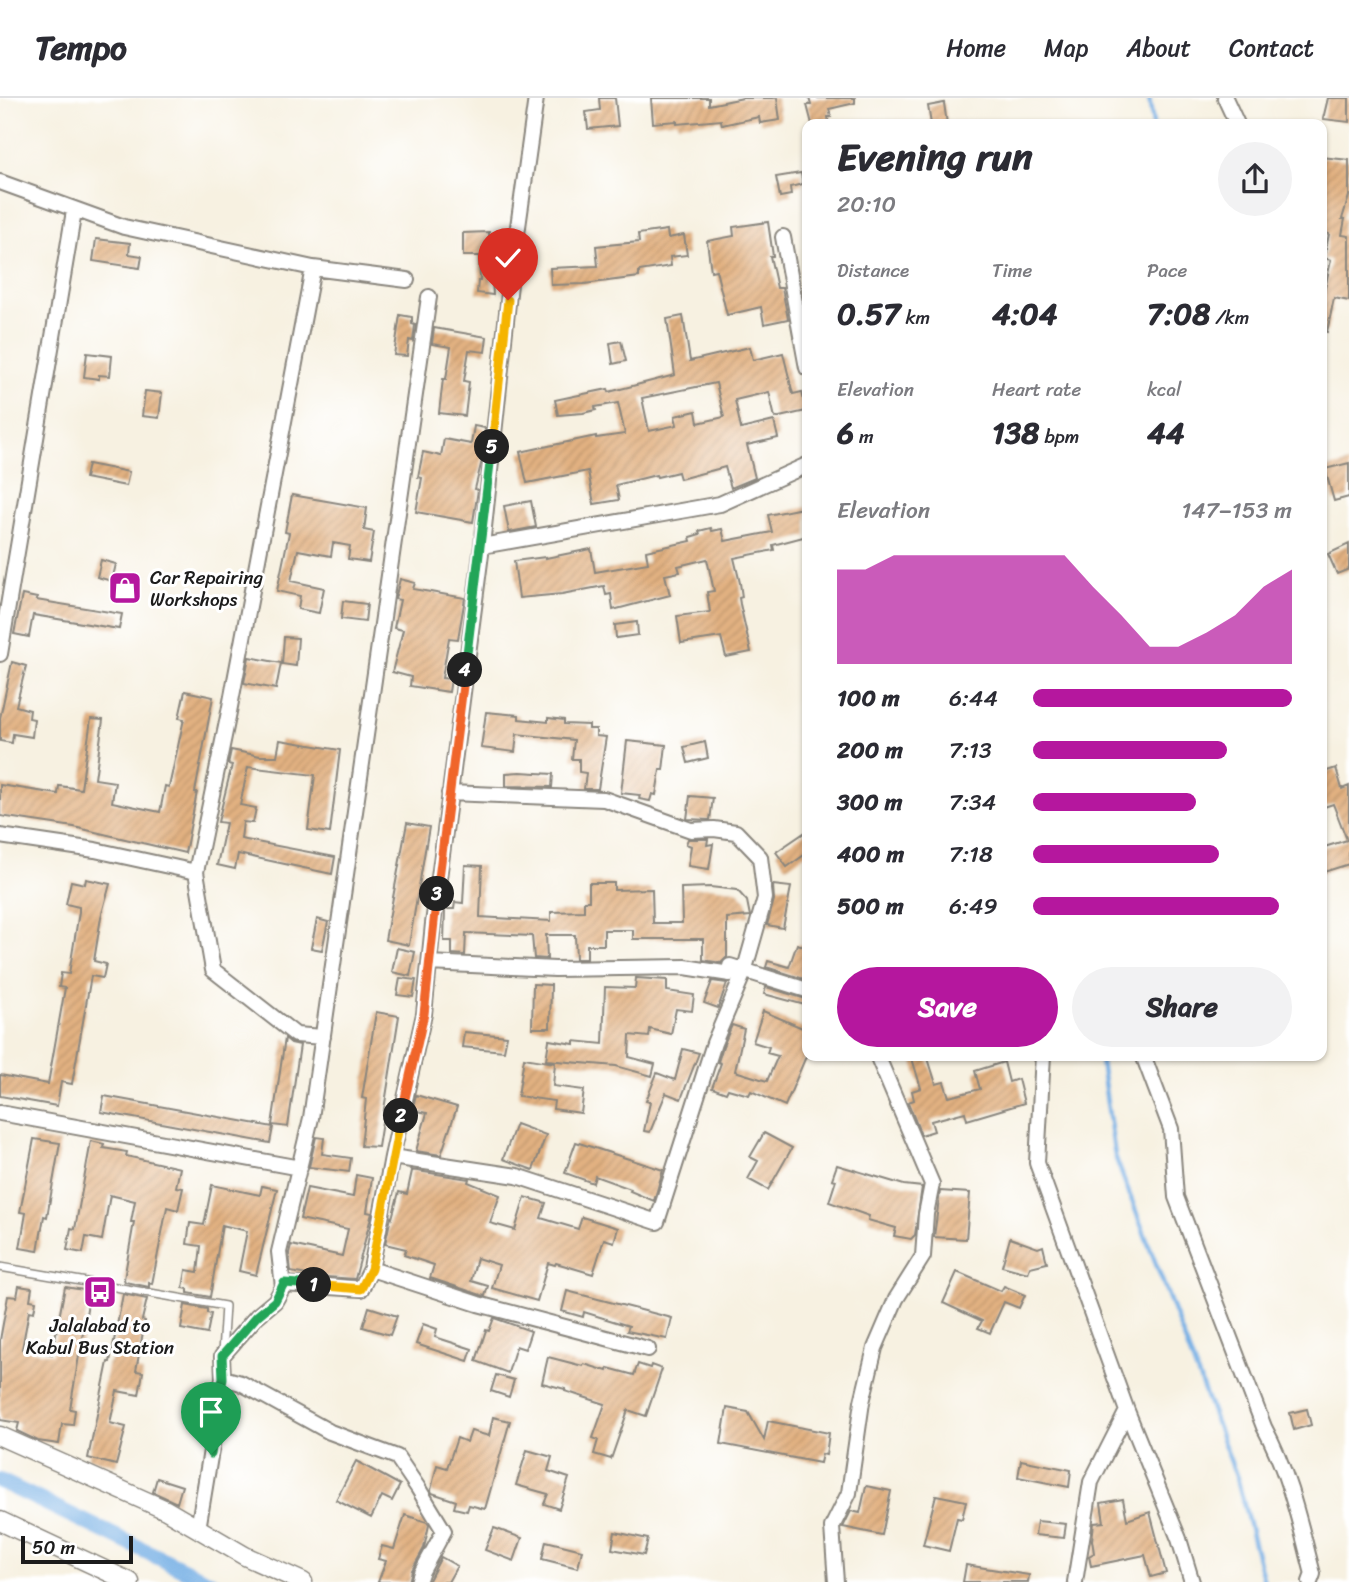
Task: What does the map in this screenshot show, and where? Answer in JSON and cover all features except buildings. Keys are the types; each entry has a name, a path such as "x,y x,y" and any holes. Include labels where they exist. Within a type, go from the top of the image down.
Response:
{"street":[{"path":"284,1283 361,1289 371,1269 392,1157 424,1014 449,793 482,546 510,284 536,98"},
{"path":"1225,98 1235,119"},
{"path":"0,182 124,227 313,268 407,280"},
{"path":"0,654 74,211"},
{"path":"783,237 802,314"},
{"path":"313,268 196,872 213,970 296,1035 323,1037"},
{"path":"198,1529 223,1378 222,1356 257,1316 275,1301 284,1283 279,1252 311,1118 429,297"},
{"path":"482,546 720,504 802,466"},
{"path":"392,1157 517,1176 657,1222 714,1043 744,972 765,898 760,857 736,832 691,830 604,799 449,793"},
{"path":"0,836 95,850 196,872"},
{"path":"429,963 555,969 685,967 730,974 730,966 802,989"},
{"path":"836,1582 832,1527 849,1493 862,1402 874,1348 896,1299 923,1256 926,1214 932,1184 880,1061"},
{"path":"1043,1061 1037,1163 1126,1412 1179,1539 1192,1582"},
{"path":"1145,1061 1171,1129 1176,1197 1291,1491 1313,1574 1310,1582"},
{"path":"0,1114 300,1168"},
{"path":"371,1269 478,1304 648,1349"},
{"path":"223,1378 241,1383 330,1432 397,1457 444,1531 418,1582"},
{"path":"1075,1582 1091,1482 1126,1412"},
{"path":"0,1436 166,1510 245,1556 303,1582"},
{"path":"0,1521 130,1582"}],"lane":[{"path":"0,1267 225,1306 222,1356"}],"waterway":[{"path":"1149,98 1152,119"},
{"path":"1101,1061 1115,1156 1237,1478 1264,1582"},
{"path":"0,1481 210,1582"}],"place":[{"name":"Car Repairing Workshops","path":"125,588"},
{"name":"Jalalabad to Kabul Bus Station","path":"100,1292"}],"route":[{"path":"211,1454 223,1378 222,1356 257,1316 275,1301 284,1283 361,1289 371,1269 392,1157 424,1014 433,924 482,546 508,300"}]}
